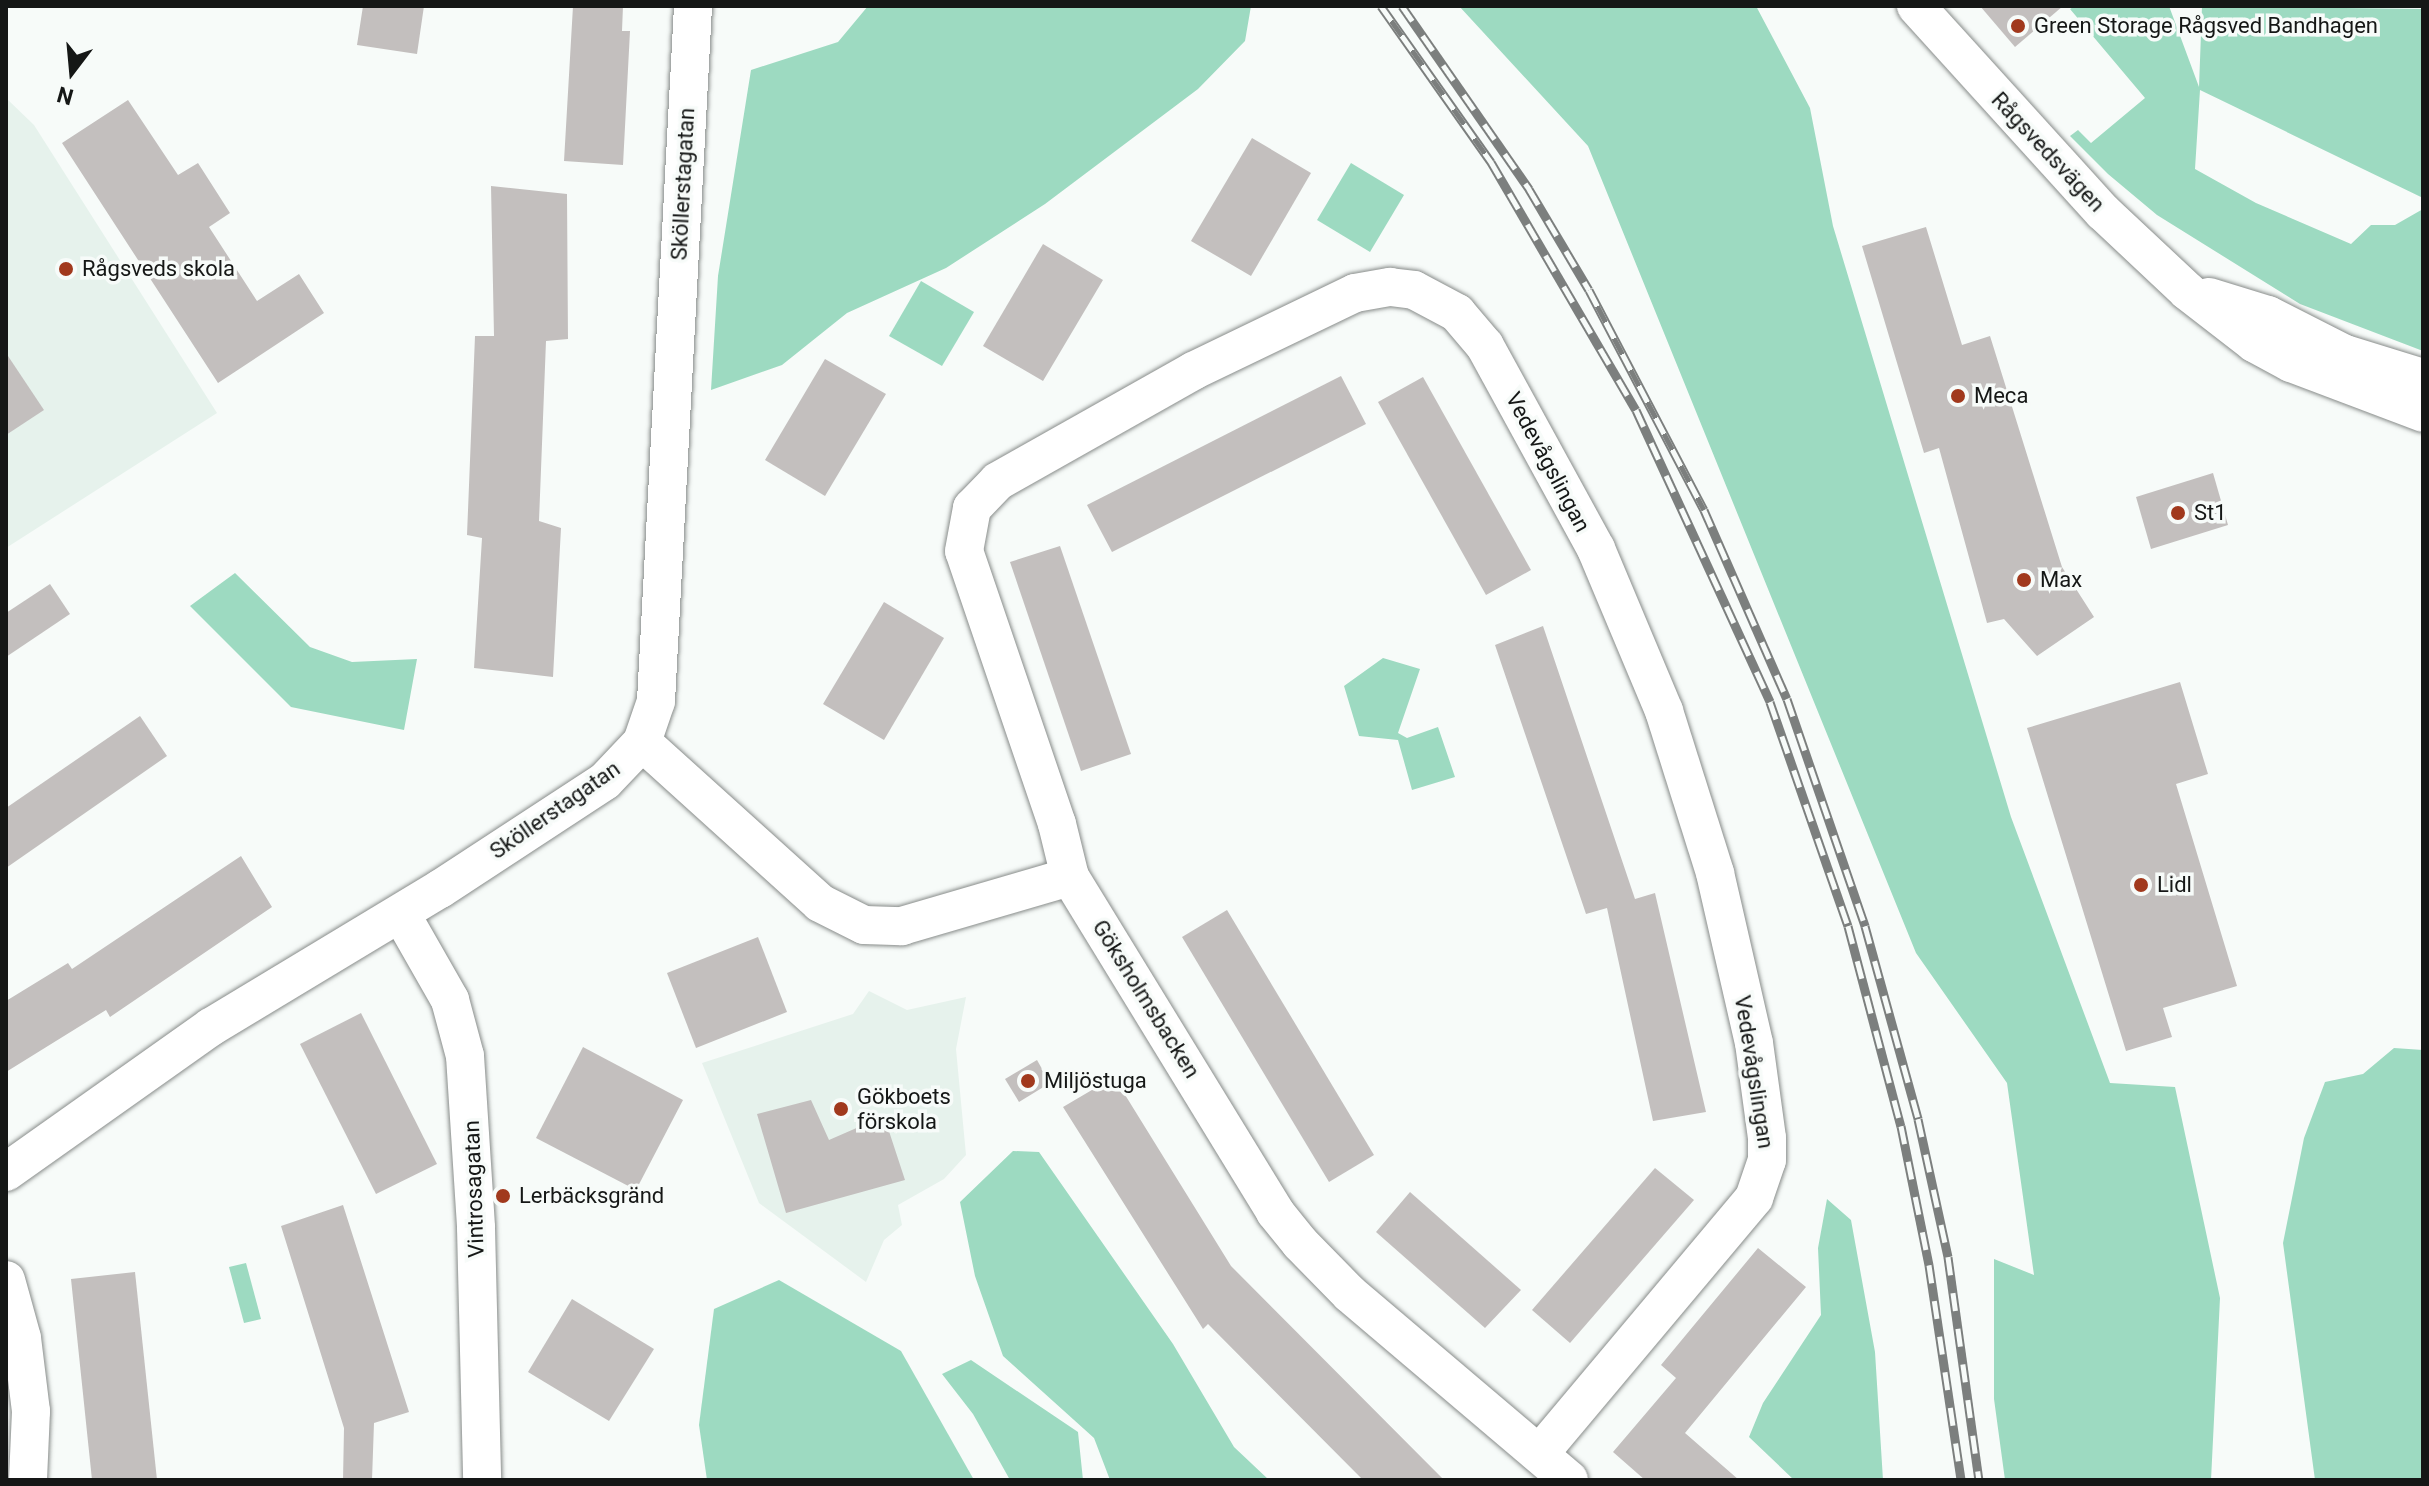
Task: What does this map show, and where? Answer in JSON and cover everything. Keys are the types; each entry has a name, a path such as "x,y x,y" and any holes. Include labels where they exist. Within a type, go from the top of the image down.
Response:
{"street":[{"name":"Sköllerstagatan","path":"6,1172 211,1027 401,914 605,781 642,742 656,690 693,6"},
{"name":"Rågsvedsvägen","path":"1916,6 2103,212 2187,291 2254,343 2291,363 2423,413"},
{"name":"Vedevågslingan","path":"1070,877 1057,824 964,551 972,508 998,481 1193,371 1355,293 1390,287 1414,290 1457,313 1485,346 1596,549 1664,711 1715,873 1754,1043 1767,1138 1767,1160 1754,1198 1539,1454"},
{"name":"Rågsvedsvägen","path":"2187,291 2268,315 2345,354 2423,378"},
{"path":"642,742 820,903 864,925 902,926 1070,877"},
{"name":"Göksholmsbacken","path":"1070,877 1275,1212 1350,1294 1569,1480"},
{"name":"Vintrosagatan","path":"401,914 450,1000 465,1056 476,1228 482,1480"},
{"path":"6,1280 22,1338 31,1411 28,1480"}],"shaded area":[{"name":"Rågsveds skola","path":"6,98 34,125 217,413 6,548"},
{"name":"Gökboets förskola","path":"869,991 907,1010 966,997 956,1049 966,1155 944,1179 898,1205 902,1225 884,1240 866,1282 759,1203 702,1063 853,1014"}],"green space":[{"path":"868,6 1251,6 1245,41 1198,89 1045,204 946,268 847,313 782,365 711,390 718,276 751,70 838,42"},
{"path":"1459,6 1756,6 1810,108 1833,226 2011,817 2110,1083 2175,1087 2220,1298 2211,1480 2005,1480 1994,1399 1994,1259 2034,1275 2007,1083 1916,953 1588,146"},
{"path":"2075,6 2169,6 2199,87 2202,6 2423,9 2423,198 2200,90 2195,169 2256,203 2351,244 2371,225 2395,225 2423,209 2423,351 2300,304 2157,215 2108,174 2070,136 2078,130 2091,143 2145,98 2070,9"},
{"path":"1351,163 1404,195 1370,252 1317,220"},
{"path":"921,281 974,312 942,366 889,336"},
{"path":"235,573 310,647 352,662 417,659 404,730 291,707 190,606"},
{"path":"1383,658 1420,669 1398,733 1407,738 1438,727 1455,777 1412,790 1398,740 1359,736 1344,686"},
{"path":"2394,1048 2423,1050 2423,1480 2315,1480 2283,1243 2304,1138 2325,1082 2363,1074"},
{"path":"1013,1151 1039,1152 1173,1344 1234,1447 1269,1480 1110,1480 1094,1438 1003,1356 975,1276 960,1202"},
{"path":"1827,1199 1851,1220 1875,1352 1883,1480 1794,1480 1749,1437 1763,1403 1821,1315 1818,1248"},
{"path":"246,1263 261,1319 244,1323 229,1267"},
{"path":"779,1280 901,1351 974,1480 707,1480 699,1425 714,1309"},
{"path":"971,1360 1078,1432 1083,1480 1010,1480 973,1414 942,1374"}],"building":[{"path":"363,6 424,6 417,54 357,45"},
{"path":"573,6 623,6 622,31 630,31 623,165 564,161"},
{"name":"Green Storage Rågsved Bandhagen","path":"1980,6 2063,6 2015,47"},
{"path":"128,100 178,175 198,163 230,213 209,227 257,301 299,274 324,313 218,383 62,143"},
{"path":"1252,138 1311,173 1251,276 1191,241"},
{"path":"491,186 567,194 568,339 546,341 539,521 561,528 553,677 474,668 482,538 467,535 475,336 494,336"},
{"path":"1926,227 1962,345 1990,336 2062,567 2094,617 2037,656 2004,619 1987,623 1939,448 1924,453 1862,246"},
{"path":"1043,244 1103,280 1043,381 983,346"},
{"path":"6,353 44,410 6,435"},
{"path":"825,359 886,394 825,496 765,460"},
{"path":"1341,376 1366,424 1112,552 1087,505"},
{"path":"1423,377 1531,570 1486,595 1378,402"},
{"path":"2213,473 2228,525 2151,549 2136,497"},
{"path":"1060,546 1131,754 1081,771 1010,562"},
{"path":"50,584 70,614 6,657 6,613"},
{"path":"884,602 944,638 884,740 823,704"},
{"path":"1543,626 1635,899 1655,893 1706,1112 1653,1121 1607,908 1586,914 1495,645"},
{"name":"Lidl","path":"2180,682 2208,774 2176,784 2237,986 2163,1008 2172,1037 2126,1051 2027,728"},
{"path":"140,716 167,756 6,868 6,808"},
{"path":"241,856 272,907 110,1017 106,1010 6,1072 6,1001 68,963 72,969"},
{"path":"1227,910 1374,1155 1329,1182 1182,937"},
{"path":"758,937 787,1012 696,1048 667,973"},
{"path":"361,1013 437,1164 376,1194 300,1044"},
{"path":"583,1047 683,1100 636,1190 536,1138"},
{"name":"Miljöstuga","path":"1037,1060 1050,1083 1019,1102 1005,1079"},
{"path":"1114,1077 1231,1266 1444,1480 1363,1480 1208,1324 1203,1329 1063,1107"},
{"path":"811,1100 829,1140 884,1116 905,1180 786,1213 757,1114"},
{"path":"1655,1168 1694,1200 1570,1343 1532,1310"},
{"path":"1410,1192 1521,1290 1485,1328 1376,1232"},
{"path":"343,1205 409,1412 374,1423 372,1480 343,1480 344,1428 281,1226"},
{"path":"1758,1248 1806,1287 1685,1433 1739,1480 1645,1480 1613,1452 1676,1378 1661,1365"},
{"path":"135,1272 157,1480 92,1480 71,1279"},
{"path":"572,1299 654,1349 609,1421 528,1372"}],"railway":[{"path":"1381,6 1491,162 1636,410 1770,702 1848,926 1901,1126 1929,1265 1961,1480"},
{"path":"1402,6 1529,189 1589,290 1704,510 1787,699 1865,926 1918,1119 1948,1257 1979,1480"}],"place":[{"name":"Green Storage Rågsved Bandhagen","path":"2018,26"},
{"name":"Rågsveds skola","path":"66,269"},
{"name":"Meca","path":"1958,396"},
{"name":"St1","path":"2178,513"},
{"name":"Max","path":"2024,580"},
{"name":"Lidl","path":"2141,885"},
{"name":"Miljöstuga","path":"1028,1081"},
{"name":"Gökboets förskola","path":"841,1109"},
{"name":"Lerbäcksgränd","path":"503,1196"}]}
